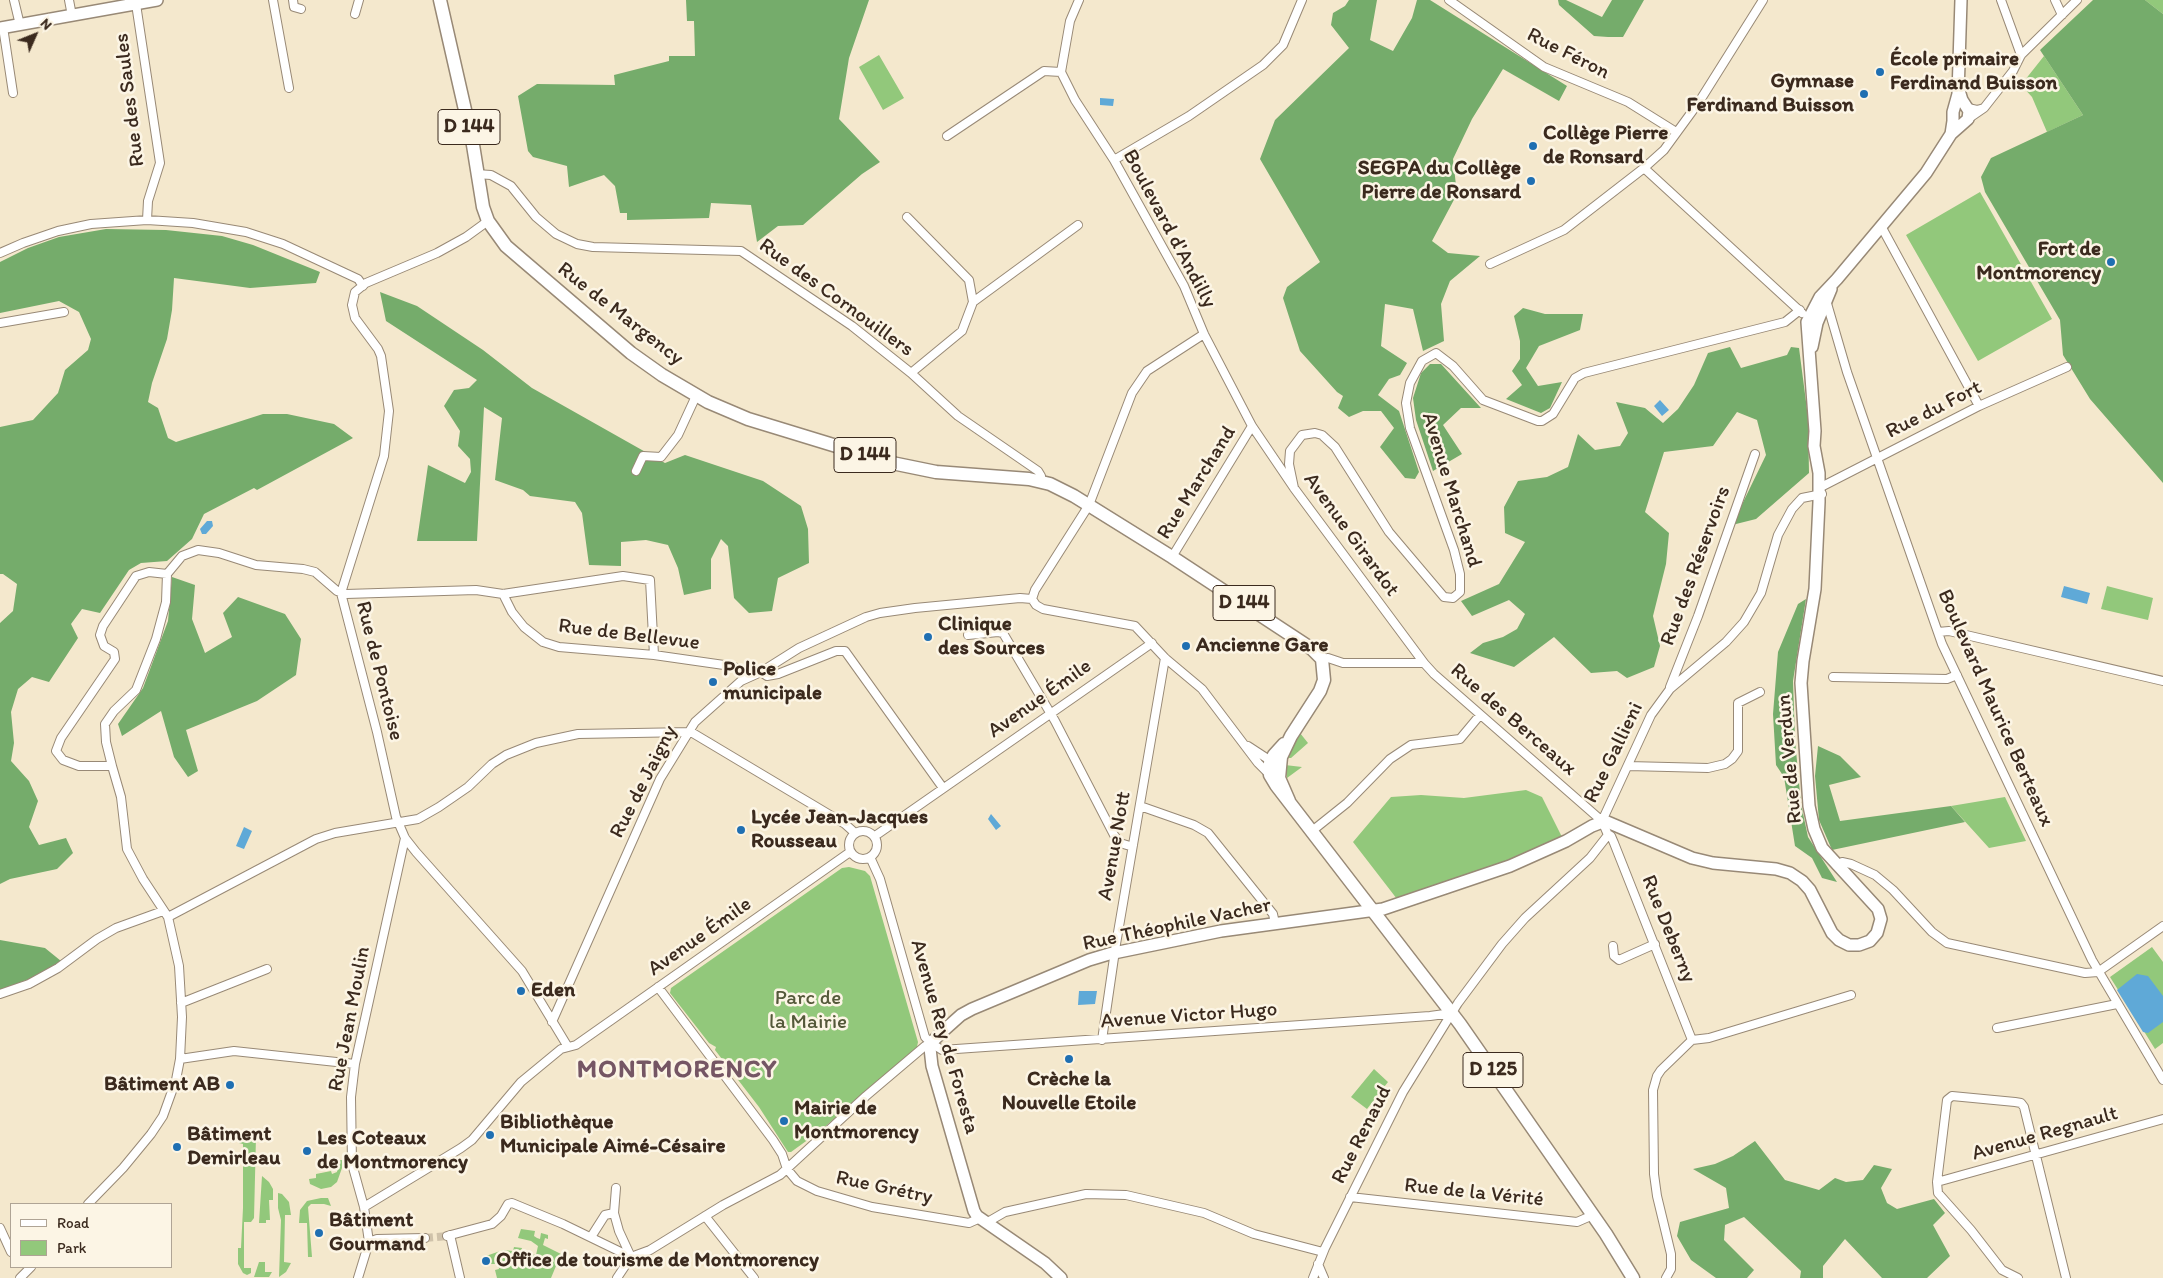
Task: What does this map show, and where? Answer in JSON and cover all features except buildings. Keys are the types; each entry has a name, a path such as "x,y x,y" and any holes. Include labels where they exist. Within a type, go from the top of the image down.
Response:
{"main road":[{"path":"1,28 157,0"},
{"path":"435,0 442,15"},
{"name":"D 144","path":"440,0 468,125 476,174 488,221"},
{"path":"1811,316 1820,297 1926,173 1962,113 1958,101 1961,0"},
{"name":"Rue de Margency","path":"488,221 496,235 516,256 618,343 644,364 696,396 748,419 892,463 936,472 1041,481 1058,487 1089,505"},
{"path":"1811,316 1826,300 1837,279"},
{"name":"Rue de Verdun","path":"1602,821 1612,823 1692,858 1713,864 1776,869 1790,873 1802,881 1810,890 1834,936 1849,945 1865,944 1874,938 1879,929 1880,914 1873,902 1822,848 1811,820 1806,784 1802,695 1803,661 1816,589 1821,492 1814,446 1811,316"},
{"name":"D 144","path":"1089,505 1312,649 1322,659"},
{"path":"1276,773 1291,736 1323,685 1322,659"},
{"path":"1291,736 1271,760 1280,785 1289,802 1374,910"},
{"name":"Rue Gallieni","path":"1374,910 1510,866 1566,841 1602,821"},
{"name":"Rue Théophile Vacher","path":"931,1043 961,1015 972,1009 1088,960 1220,932 1374,910"},
{"name":"D 125","path":"1374,910 1452,1012 1606,1234 1633,1278"},
{"name":"Avenue Rey de Foresta","path":"931,1043 932,1066 974,1210 983,1221"},
{"path":"983,1221 1045,1263 1061,1278"},
{"name":"D 125","path":"1606,1234 1632,1264 1640,1278"}],"street":[{"path":"14,0 20,24"},
{"path":"69,0 72,16"},
{"path":"273,0 288,88"},
{"path":"293,0 294,7 301,9"},
{"path":"355,14 359,0"},
{"path":"947,136 1044,72 1060,72 1070,21 1079,0"},
{"name":"Rue Féron","path":"1449,0 1544,66 1628,102 1676,132"},
{"path":"1490,264 1564,230 1664,150 1699,102 1763,0"},
{"path":"2000,0 2021,55"},
{"path":"2055,0 2062,15"},
{"path":"1962,113 1984,108 2013,71 2021,55 2077,0"},
{"path":"1114,160 1189,116 1263,65 1284,45 1303,1"},
{"name":"Rue des Saules","path":"136,4 160,164 148,201 147,220"},
{"path":"1,28 13,93"},
{"name":"Boulevard d'Andilly","path":"1060,72 1075,100 1114,160 1184,286 1204,334 1147,371 1132,393 1089,505"},
{"path":"1641,170 1811,316 1830,326 1835,332"},
{"name":"Rue des Cornouillers","path":"476,174 491,175 511,186 536,217 556,234 577,244 593,247 741,251 852,326 910,373 958,416 1038,471 1041,481"},
{"path":"907,217 969,280 973,302 962,331 910,373"},
{"path":"0,253 23,242 58,231 91,224 147,220 193,223 246,232 283,244 358,279 363,286 437,253 459,241 488,221"},
{"path":"973,302 1078,225"},
{"path":"1881,226 1979,406"},
{"name":"Rue de Pontoise","path":"363,286 356,292 352,305 354,318 378,348 381,356 389,411 387,439 384,456 341,593 398,822 405,838 422,859 522,971 568,1047"},
{"name":"Boulevard Maurice Berteaux","path":"1826,300 1835,332 1938,632 2098,972 2163,1080"},
{"path":"0,323 64,312"},
{"path":"1811,316 1827,317 1832,322"},
{"name":"Avenue Marchand","path":"1294,488 1289,464 1290,451 1302,435 1315,433 1322,435 1335,447 1389,532 1444,597 1453,598 1460,592 1460,574 1454,550 1410,428 1406,403 1410,383 1422,360 1436,352 1453,366 1484,400 1542,421 1552,414 1575,378 1584,373 1811,316"},
{"name":"Avenue Girardot","path":"1204,334 1252,426 1294,488 1424,662"},
{"name":"Rue du Fort","path":"1821,492 1878,458 1979,406 2067,367"},
{"path":"636,471 643,456 661,458 678,436 696,396"},
{"name":"Rue Marchand","path":"1172,557 1252,426"},
{"name":"Rue des Réservoirs","path":"1670,689 1698,616 1755,454"},
{"name":"Rue Gallieni","path":"1602,821 1651,714 1670,689 1726,642 1744,622 1761,593 1778,535 1792,509 1802,498 1821,492"},
{"path":"1089,505 1035,590 1032,599 1036,605 1043,609 1135,626 1165,658 1202,689 1258,763 1276,773"},
{"path":"89,1203 123,1168 163,1116 176,1080 180,1059 181,1004 179,966 165,914 127,850 121,797 106,742 105,724 114,711 136,690 159,630 166,602 167,574 182,556 198,550 219,553 256,565 303,569 315,572 341,593 476,590 503,594 622,576 650,580 654,655"},
{"path":"112,766 79,766 63,760 56,751 62,738 115,658 114,652 104,646 100,635 103,626 136,576 149,572 167,574"},
{"name":"Rue de Bellevue","path":"503,594 512,612 524,627 543,642 559,647 654,655 731,666 758,673"},
{"name":"Rue de Jaigny","path":"552,1022 660,779 695,722 741,682 800,648 866,617 880,613 1020,598 1032,599"},
{"path":"1938,632 1949,631 2163,681"},
{"path":"968,635 998,632 1003,634 1050,714 1114,835 1120,843 1133,845"},
{"name":"Avenue Émile","path":"875,836 1152,643"},
{"path":"758,673 767,676 778,674 836,651 844,651 943,788"},
{"name":"Avenue Nott","path":"1102,1040 1165,658"},
{"path":"1322,659 1328,658 1343,663 1424,662"},
{"name":"Rue des Berceaux","path":"1424,662 1434,674 1602,821"},
{"path":"1834,677 1947,679 1957,675"},
{"path":"1628,766 1708,768 1725,764 1738,751 1738,704 1760,692"},
{"path":"1312,831 1347,803 1390,759 1410,745 1460,739 1480,715"},
{"path":"0,994 29,984 58,968 97,939 116,928 165,914 327,835 418,819 440,807 468,787 498,760 536,743 578,734 692,732 836,819 855,833"},
{"path":"1240,740 1271,760"},
{"path":"1140,806 1194,825 1208,832 1273,914 1275,923"},
{"name":"Rue Deberny","path":"1602,821 1614,843 1692,1040"},
{"path":"863,830 875,836 877,841 876,850 870,857 857,858 850,852 848,844 855,833 863,830"},
{"name":"Rue Renaud","path":"1313,1278 1323,1252 1403,1092 1452,1012 1502,944 1524,918 1590,858 1608,834"},
{"name":"Rue Jean Moulin","path":"369,1242 364,1207 351,1155 351,1097 355,1064 405,838"},
{"path":"401,858 408,852 422,859"},
{"name":"Avenue Émile","path":"364,1207 472,1140 503,1107 532,1071 561,1049 576,1046 850,852"},
{"name":"Avenue Rey de Foresta","path":"870,857 880,879 926,1037 931,1043"},
{"path":"1836,864 1842,862 1851,864 1875,875 1893,890 1932,932 1947,943 2085,973 2098,972 2163,926"},
{"path":"1612,946 1614,956 1618,960 1655,944"},
{"path":"181,1004 267,969"},
{"path":"658,987 773,1140 782,1154 787,1169"},
{"path":"1666,1278 1671,1269 1672,1254 1657,1196 1654,1174 1653,1090 1657,1076 1692,1040 1710,1038 1851,995"},
{"path":"1997,1028 2117,1004"},
{"name":"Avenue Victor Hugo","path":"931,1043 944,1050 1430,1016 1452,1012"},
{"name":"Rue Théophile Vacher","path":"631,1257 646,1252 666,1241 750,1189 780,1175 874,1090 925,1046 931,1043"},
{"path":"180,1059 234,1052 355,1064"},
{"path":"2018,1278 2002,1270 1971,1230 1938,1193 1937,1182 1947,1100 1952,1096 2021,1103 2024,1107 2066,1278"},
{"name":"Avenue Regnault","path":"1937,1182 2163,1119"},
{"name":"Rue Grétry","path":"787,1169 797,1181 807,1186 854,1202 969,1223 983,1221"},
{"path":"616,1188 614,1213 619,1231 631,1257"},
{"path":"983,1221 1006,1212 1086,1194 1126,1195 1204,1213 1254,1234 1323,1252"},
{"name":"Rue de la Vérité","path":"1350,1197 1577,1222 1593,1215"},
{"path":"460,1278 449,1235 492,1224 501,1216 508,1204 512,1203 591,1237 631,1257"},
{"path":"591,1237 606,1215 614,1213"},
{"path":"705,1216 754,1278"},
{"path":"0,1228 10,1250"},
{"path":"358,1278 369,1242 377,1239 425,1238"},
{"path":"616,1278 631,1257"},
{"path":"1318,1264 1324,1278"},
{"path":"21,1277 30,1268"}],"green space":[{"path":"686,0 869,0 849,58 839,119 880,162 862,174 803,225 778,226 757,242 751,205 711,203 709,218 627,220 627,213 620,213 615,186 604,175 569,187 567,166 533,157 528,151 518,96 537,84 615,85 614,75 669,61 669,56 695,56 694,21 687,21"},
{"path":"1349,0 1377,0 1370,40 1393,51 1412,18 1417,0 1430,0 1567,86 1559,101 1503,69 1472,119 1453,159 1457,194 1432,241 1448,253 1480,256 1450,281 1441,304 1444,341 1423,351 1413,309 1385,304 1381,346 1407,363 1400,375 1389,379 1378,395 1399,411 1419,472 1415,479 1405,478 1380,447 1394,428 1381,411 1363,411 1349,417 1338,408 1343,396 1337,392 1300,351 1283,298 1287,287 1320,262 1260,159 1275,120 1349,48 1331,25 1333,13 1345,6"},
{"path":"1558,0 1566,0 1602,17 1612,0 1644,0 1623,37 1608,37 1594,36 1559,5"},
{"path":"2093,0 2145,0 2163,14 2163,483 2090,399 2063,355 2060,320 1985,192 1981,177 1991,158 2083,115 2040,50"},
{"path":"2145,0 2163,0 2163,14"},
{"path":"879,55 904,98 883,110 859,67"},
{"path":"2044,56 2083,115 2047,132 2032,97 2021,85"},
{"path":"1980,192 2052,319 1978,361 1906,235"},
{"path":"106,229 166,230 222,236 253,245 320,272 316,283 250,288 174,278 172,310 167,339 152,383 148,402 158,408 168,438 176,442 263,414 287,414 334,424 353,438 257,490 254,488 204,514 192,539 167,561 141,563 129,570 100,613 82,609 71,624 78,638 49,682 32,677 18,689 11,712 14,743 11,761 29,781 38,801 29,827 39,845 66,838 73,853 57,869 10,879 0,884 0,623 13,611 17,584 3,574 0,574 0,427 33,420 58,393 65,370 88,350 91,339 79,312 59,301 0,313 0,262 28,248 59,237"},
{"path":"380,292 417,306 483,350 532,388 665,463 685,455 763,481 801,506 808,529 809,563 778,578 772,611 749,613 734,598 728,546 721,539 711,559 711,589 684,595 678,568 668,545 646,540 621,542 621,566 589,565 582,513 575,502 530,496 523,490 495,480 502,418 484,407 477,541 417,541 428,465 465,483 471,472 470,459 458,446 460,431 444,406 454,390 469,388 477,380 386,321"},
{"path":"1523,308 1545,314 1583,314 1580,330 1539,346 1526,368 1538,386 1562,382 1550,408 1541,413 1506,399 1522,385 1512,371 1520,359 1520,341 1514,316"},
{"path":"1730,347 1741,368 1787,355 1791,347 1799,348 1808,417 1809,473 1756,519 1732,525 1766,455 1757,420 1737,412 1713,446 1664,452 1645,512 1669,533 1666,564 1653,616 1660,646 1654,667 1627,678 1617,671 1591,673 1554,637 1514,667 1470,653 1483,643 1503,637 1517,629 1525,614 1509,600 1472,616 1461,601 1499,584 1525,542 1505,533 1504,507 1518,481 1547,477 1568,467 1578,434 1595,450 1620,446 1628,433 1616,402 1645,408 1663,423 1678,409 1694,385 1708,353"},
{"path":"1430,364 1441,364 1481,408 1461,408 1443,425 1462,454 1433,471 1416,420 1413,398 1421,373"},
{"path":"172,577 195,585 192,619 205,653 232,637 223,613 238,597 285,614 301,639 296,675 257,701 186,730 198,771 188,777 174,757 161,711 122,736 118,724 143,688 168,621"},
{"path":"2107,586 2153,598 2148,620 2101,609"},
{"path":"1806,599 1793,681 1795,740 1801,804 1808,837 1837,882 1822,878 1812,858 1795,846 1784,777 1776,765 1773,714 1778,652 1798,604"},
{"path":"1300,733 1308,743 1289,758 1288,754"},
{"path":"1818,746 1840,756 1861,777 1829,785 1840,821 1951,806 1965,822 1832,850 1819,820 1815,776"},
{"path":"1285,765 1302,767 1287,778"},
{"path":"1526,790 1542,797 1563,839 1511,862 1397,899 1353,842 1391,797 1421,795 1464,798"},
{"path":"2005,797 2026,841 1989,848 1951,806"},
{"name":"Parc de la Mairie","path":"849,867 865,871 870,876 918,1042 917,1047 820,1131 791,1152 788,1152 759,1107 715,1050 716,1047 709,1043 670,993 671,988 842,868"},
{"path":"0,940 45,948 61,961 32,978 0,990"},
{"path":"2152,947 2163,962 2163,1043 2155,1049 2110,977"},
{"path":"1374,1069 1388,1082 1367,1109 1351,1097"},
{"path":"251,1130 256,1136 254,1218 251,1222 244,1222 244,1268 251,1268 251,1273 247,1275 243,1273 238,1264 238,1248 241,1248 243,1208 243,1144 239,1143 244,1133"},
{"path":"1755,1141 1785,1180 1819,1190 1835,1178 1846,1182 1863,1180 1874,1165 1892,1169 1881,1188 1887,1203 1897,1209 1934,1199 1945,1213 1933,1225 1950,1256 1927,1278 1882,1278 1845,1239 1823,1266 1823,1278 1800,1278 1801,1271 1744,1217 1725,1225 1724,1240 1754,1270 1747,1278 1716,1278 1691,1260 1677,1236 1680,1222 1729,1208 1726,1188 1693,1169 1715,1164 1733,1156"},
{"path":"339,1160 343,1160 342,1168 337,1182 331,1187 321,1189 310,1184 309,1179 316,1178 316,1174 331,1171 332,1174 337,1172"},
{"path":"262,1176 273,1189 273,1200 269,1200 270,1220 266,1220 266,1223 259,1223"},
{"path":"278,1193 282,1194 289,1202 291,1215 285,1215 284,1262 291,1263 286,1272 279,1277 281,1220 278,1208"},
{"path":"328,1198 331,1206 311,1204 308,1207 312,1257 308,1257 307,1223 299,1223 300,1210 307,1201"},
{"path":"521,1229 535,1231 534,1236 540,1239 541,1233 548,1235 548,1239 545,1238 543,1245 561,1254 551,1278 497,1278 495,1270 499,1269 498,1264 489,1264 486,1256 503,1250 513,1251 514,1247 522,1248 521,1252 536,1255 538,1246 531,1241 518,1238"},
{"path":"259,1262 265,1262 265,1272 272,1272 269,1277 254,1277"}],"water":[{"path":"1100,98 1114,99 1113,106 1100,105"},
{"path":"1660,400 1669,410 1662,416 1654,406"},
{"path":"207,521 212,521 213,526 206,534 202,534 200,529"},
{"path":"2064,586 2090,593 2087,604 2061,597"},
{"path":"991,814 1001,826 996,830 988,819"},
{"path":"244,827 252,831 244,849 236,846"},
{"path":"2137,974 2148,976 2163,996 2163,1022 2148,1033 2143,1032 2117,990"},
{"path":"1079,991 1097,991 1095,1004 1078,1005"}],"tunnel":[{"path":"425,1238 447,1236"}],"place":[{"name":"École primaire Ferdinand Buisson","path":"1880,72"},
{"name":"Gymnase Ferdinand Buisson","path":"1864,94"},
{"name":"Collège Pierre de Ronsard","path":"1533,146"},
{"name":"SEGPA du Collège Pierre de Ronsard","path":"1531,181"},
{"name":"Fort de Montmorency","path":"2111,262"},
{"name":"Clinique des Sources","path":"928,637"},
{"name":"Ancienne Gare","path":"1186,646"},
{"name":"Police municipale","path":"713,682"},
{"name":"Lycée Jean-Jacques Rousseau","path":"741,830"},
{"name":"Eden","path":"521,991"},
{"name":"Crèche la Nouvelle Etoile","path":"1069,1059"},
{"name":"Bâtiment AB","path":"230,1085"},
{"name":"Mairie de Montmorency","path":"784,1121"},
{"name":"Bibliothèque Municipale Aimé-Césaire","path":"490,1135"},
{"name":"Bâtiment Demirleau","path":"177,1147"},
{"name":"Les Coteaux de Montmorency","path":"307,1151"},
{"name":"Bâtiment Gourmand","path":"319,1233"},
{"name":"Office de tourisme de Montmorency","path":"486,1261"}],"district":[{"name":"MONTMORENCY","path":"677,1070"}]}
